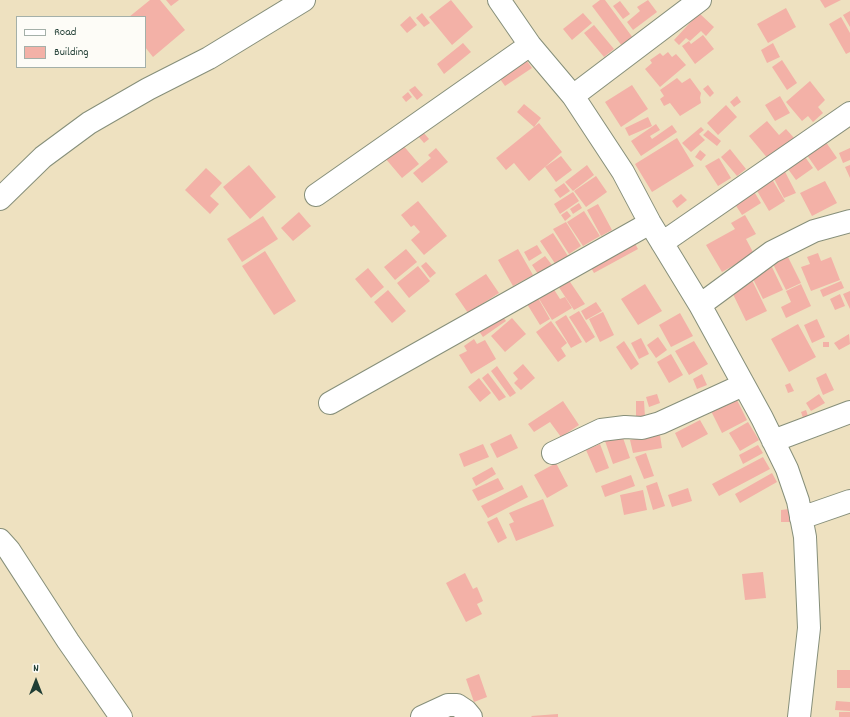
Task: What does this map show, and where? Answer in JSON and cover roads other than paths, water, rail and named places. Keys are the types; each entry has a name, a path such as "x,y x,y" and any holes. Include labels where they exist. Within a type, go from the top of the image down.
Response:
{"street":[{"path":"0,199 43,156 89,124 148,89 209,58 304,0"},
{"path":"499,0 530,45 573,96 623,172 650,224 700,305 787,469 798,501 805,538 809,628 799,717"},
{"path":"573,96 700,0"},
{"path":"316,196 530,45"},
{"path":"662,242 850,112"},
{"path":"700,305 772,252 814,231 850,221"},
{"path":"330,403 650,224"},
{"path":"553,453 601,430 625,427 642,428 660,423 743,385"},
{"path":"773,441 850,412"},
{"path":"801,518 850,501"},
{"path":"0,540 9,550 68,641 121,717"},
{"path":"422,717 448,705 457,705 472,717"}]}
